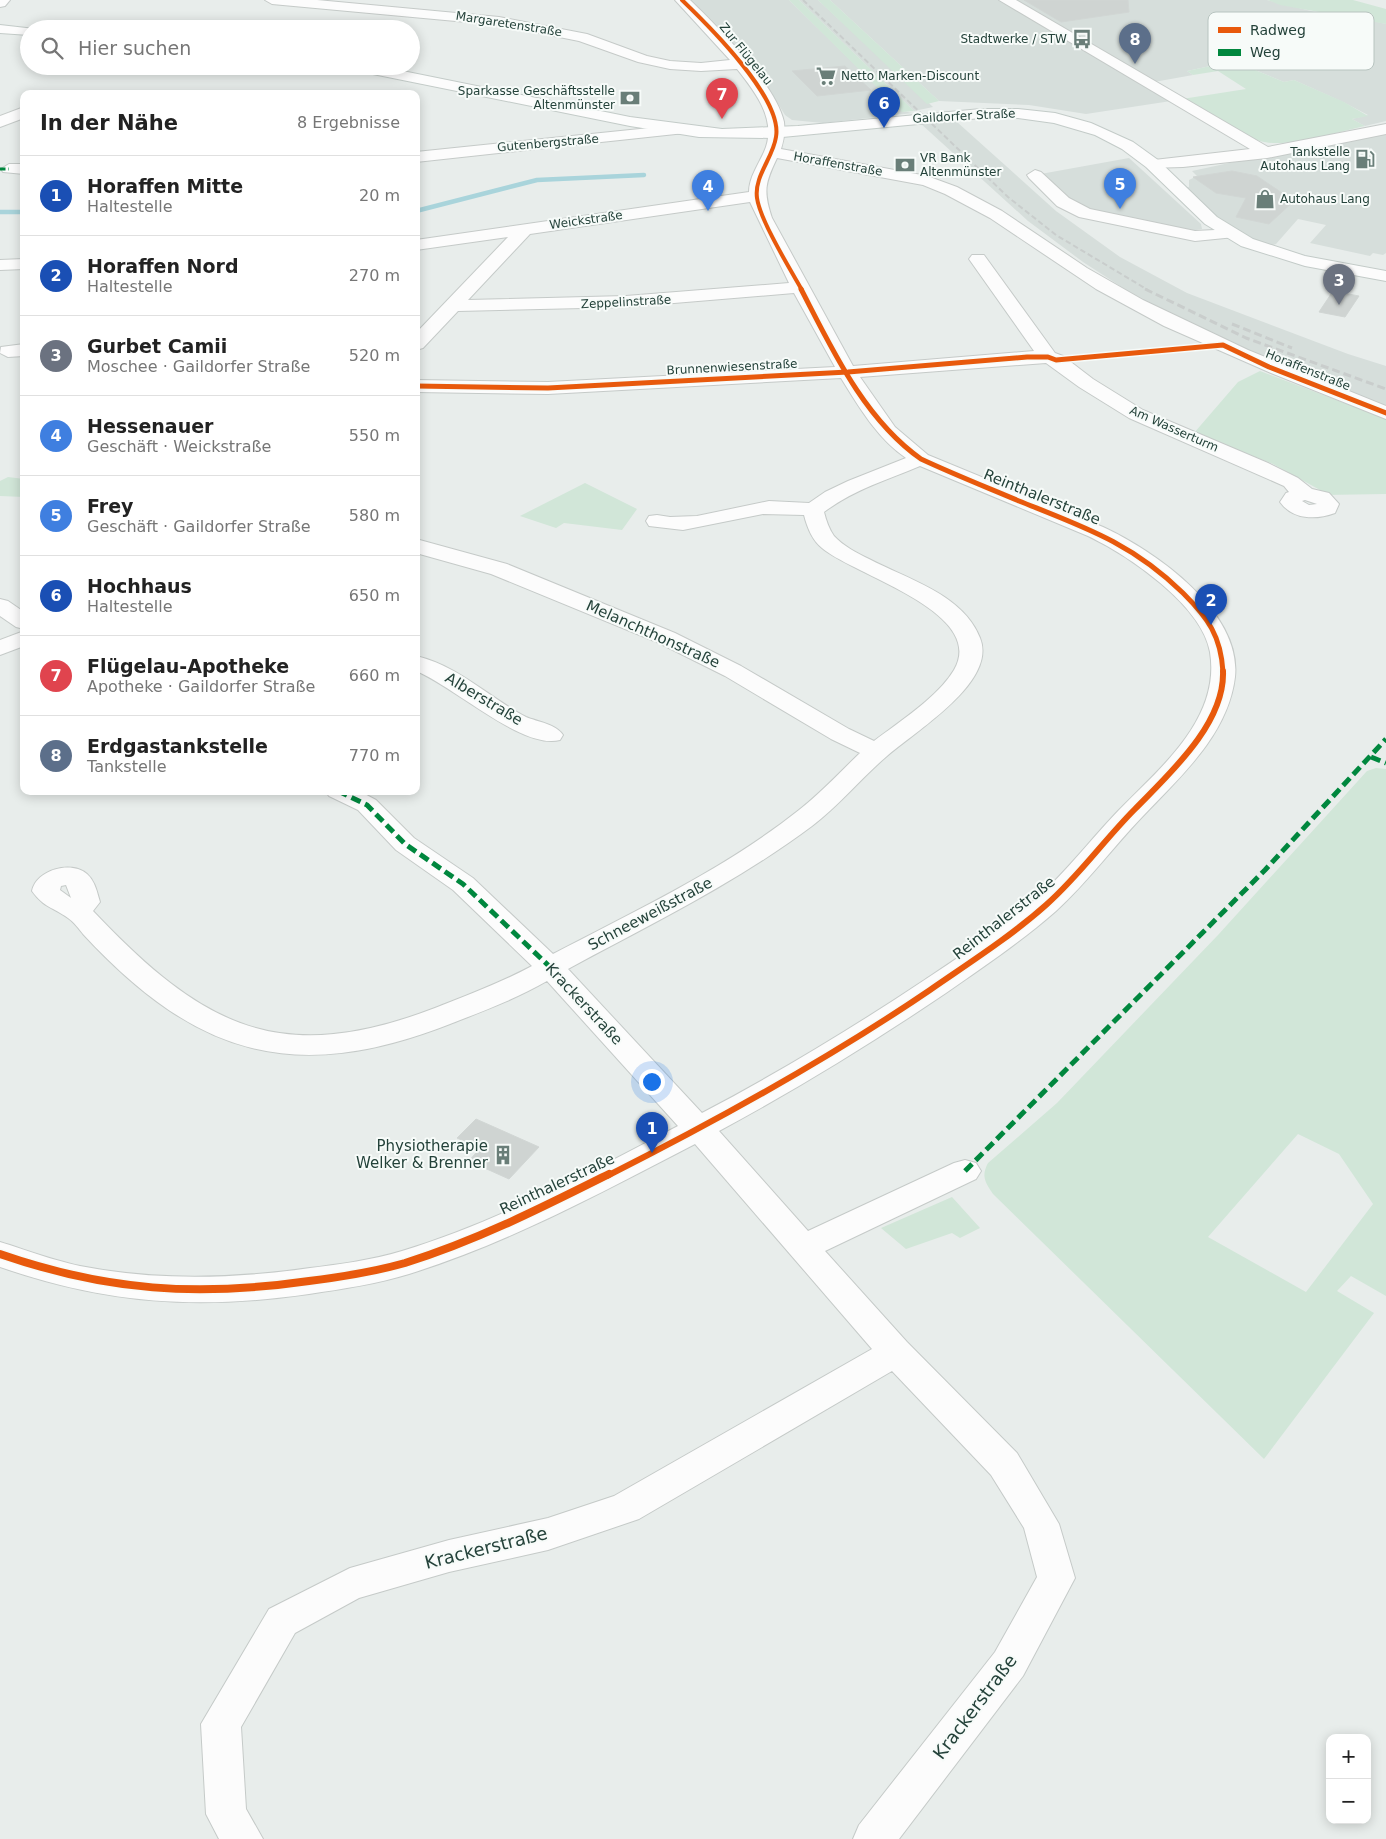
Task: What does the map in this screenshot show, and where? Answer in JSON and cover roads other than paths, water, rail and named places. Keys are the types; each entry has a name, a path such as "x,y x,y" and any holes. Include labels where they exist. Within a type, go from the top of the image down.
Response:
{"street":[{"path":"0,3 3,0"},
{"name":"Margaretenstraße","path":"272,0 499,20 582,37 643,59 670,65 701,67 740,64"},
{"name":"Zur Flügelau","path":"682,0 710,27 765,96 778,132"},
{"path":"1006,0 1267,153"},
{"path":"0,29 20,30"},
{"name":"Gaildorfer Straße","path":"399,75 679,130 746,134 978,113 1027,114 1073,122 1111,135 1133,147 1159,170 1198,211 1245,242 1281,254 1386,276"},
{"path":"0,122 20,114"},
{"path":"1159,170 1228,164 1267,153 1383,129"},
{"name":"Gutenbergstraße","path":"420,157 679,130"},
{"path":"757,196 758,183 773,152 778,132"},
{"name":"Horaffenstraße","path":"773,152 927,181 949,188 996,213 1103,285 1164,318 1269,367 1386,413"},
{"path":"1035,175 1063,202 1085,213 1195,236 1229,233"},
{"name":"Weickstraße","path":"420,244 757,196"},
{"name":"Reinthalerstraße","path":"0,1254 27,1265 82,1280 146,1290 209,1292 277,1287 357,1274 406,1262 457,1244 566,1196 699,1129 785,1083 852,1043 985,952 1061,891 1123,821 1167,778 1201,735 1217,702 1222,675 1222,653 1211,625 1174,584 1144,559 1110,538 921,459 902,448 886,432 848,372 799,287 764,218 757,196"},
{"path":"420,340 525,229"},
{"name":"Am Wasserturm","path":"978,259 1048,357 1056,360 1086,383 1138,415 1261,467 1291,482 1305,494"},
{"path":"0,265 20,264"},
{"name":"Zeppelinstraße","path":"452,305 536,307 616,304 799,287"},
{"name":"Brunnenwiesenstraße","path":"420,386 548,388 848,372 1027,357 1048,357"},
{"path":"657,521 669,525 688,524 763,508 791,507 813,510 847,488 921,459"},
{"name":"Schneeweißstraße","path":"78,912 116,954 142,977 189,1013 219,1027 246,1036 292,1044 318,1046 346,1044 432,1021 514,988 550,966 664,909 735,867 812,814 876,751 943,697 969,666 970,644 964,629 952,615 932,598 909,585 848,557 828,543 817,526 813,510"},
{"name":"Melanchthonstraße","path":"420,547 500,569 668,638 734,671 840,734 876,751"},
{"path":"0,606 20,619"},
{"path":"0,648 20,640"},
{"name":"Alberstraße","path":"420,665 437,671 465,687 490,707 520,723 551,735"},
{"name":"Krackerstraße","path":"346,795 367,805 405,844 463,884 550,966 805,1246 895,1352 1004,1464 1041,1524 1056,1578 1009,1664 874,1839"},
{"path":"805,1246 966,1171"},
{"name":"Krackerstraße","path":"242,1839 226,1814 221,1724 282,1622 350,1584 449,1556 548,1534 626,1508 895,1352"}],"waterway":[{"path":"420,210 537,180 644,175"},
{"path":"0,212 20,212"}],"railway":[{"path":"803,0 1008,197 1056,235 1148,290"},
{"path":"1145,289 1246,338 1386,389"},
{"path":"1232,324 1292,348"}],"place":[{"name":"Stadtwerke / STW","path":"1082,39"},
{"name":"Erdgastankstelle","path":"1135,64"},
{"name":"Netto Marken-Discount","path":"826,76"},
{"name":"Sparkasse Geschäftsstelle Altenmünster","path":"630,98"},
{"name":"Flügelau-Apotheke","path":"722,119"},
{"name":"Hochhaus","path":"884,128"},
{"name":"Tankstelle Autohaus Lang","path":"1365,159"},
{"name":"VR Bank Altenmünster","path":"905,165"},
{"name":"Autohaus Lang","path":"1265,199"},
{"name":"Frey","path":"1120,209"},
{"name":"Hessenauer","path":"708,211"},
{"name":"Gurbet Camii","path":"1339,305"},
{"name":"Horaffen Nord","path":"1211,625"},
{"name":"Horaffen Mitte","path":"652,1153"},
{"name":"Physiotherapie Welker & Brenner","path":"503,1155"}]}
